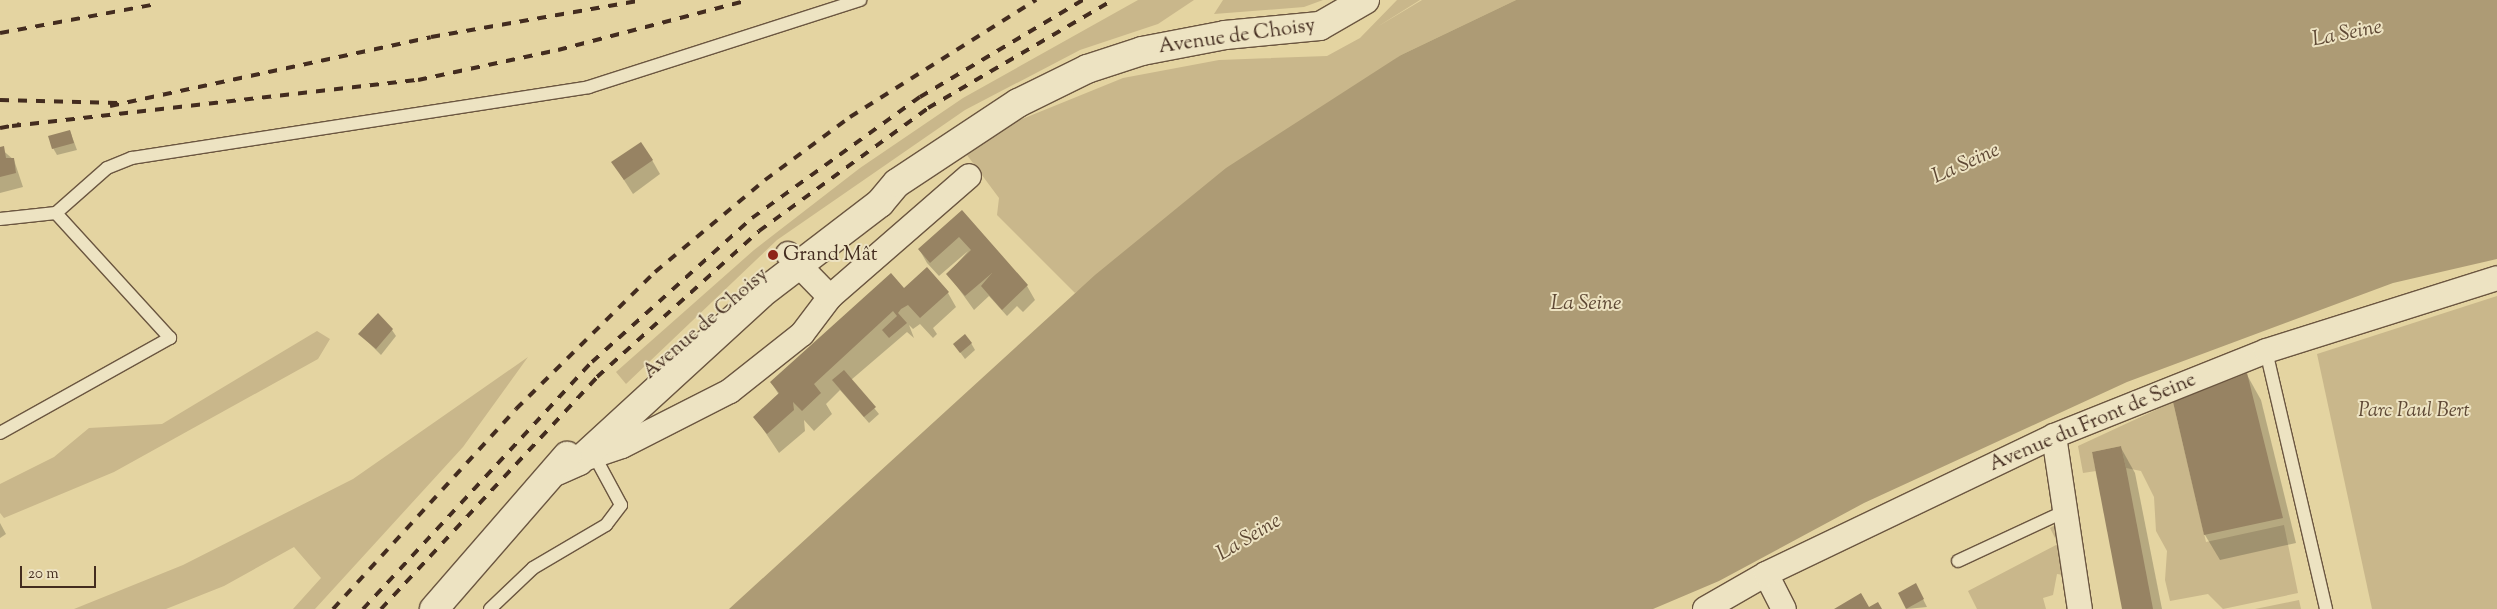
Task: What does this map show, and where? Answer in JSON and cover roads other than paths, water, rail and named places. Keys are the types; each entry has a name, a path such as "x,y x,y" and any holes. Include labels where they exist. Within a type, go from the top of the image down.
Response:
{"main road":[{"name":"Avenue de Choisy","path":"434,609 577,463 570,451 644,377 793,260 872,192 897,183 987,122 1087,69 1192,40 1320,26 1365,0"}],"street":[{"path":"577,463 730,391 802,334 830,297 969,176"},
{"path":"793,260 830,297"},
{"name":"Avenue du Front de Seine","path":"1705,609 1766,574 2054,436 2266,352 2497,278"},
{"path":"2054,436 2080,609"},
{"path":"1766,574 1784,609"}],"lane":[{"path":"0,219 56,213 121,161 589,87 860,0"},
{"path":"0,433 170,338 56,213"},
{"path":"2266,352 2326,609"},
{"path":"490,609 533,568 606,525 621,505 577,463"},
{"path":"1958,561 2065,511"}],"water":[{"name":"La Seine","path":"1516,0 2497,0 2497,259 2393,283 2127,382 1864,503 1719,581 1653,609 729,609 1095,275 1226,168 1401,55"}],"railway":[{"path":"110,106 431,37 642,0"},
{"path":"12,126 418,80 558,50 748,0"},
{"path":"333,609 516,409 655,272 765,180 850,117 1036,0"},
{"path":"363,609 592,362 752,218 920,97 1083,0"},
{"path":"381,609 597,377 759,231 928,108 1113,0"},
{"path":"0,33 157,4"},
{"path":"0,100 118,103"},
{"path":"0,128 20,124"}],"place":[{"name":"Grand Mât","path":"773,255"}],"park label":[{"name":"Parc Paul Bert","path":"2414,411"}]}
